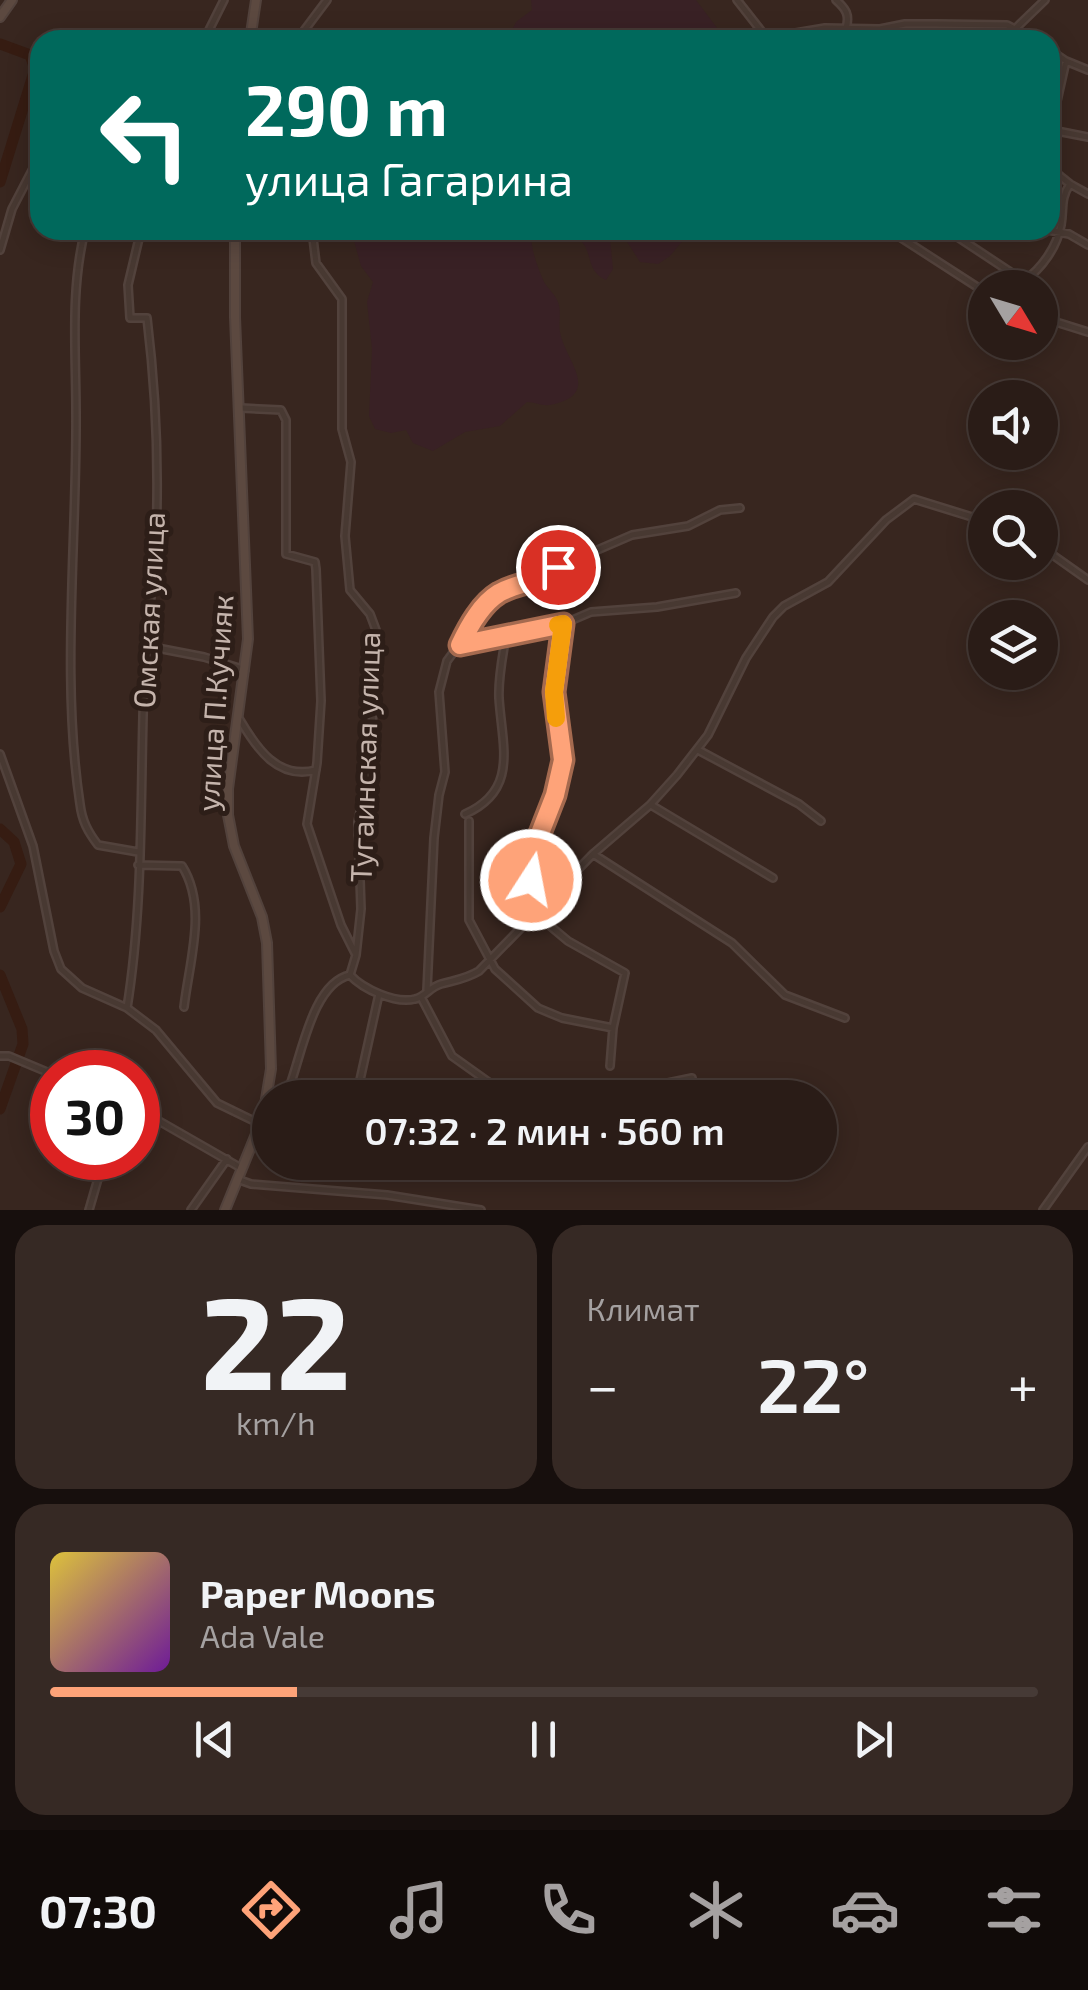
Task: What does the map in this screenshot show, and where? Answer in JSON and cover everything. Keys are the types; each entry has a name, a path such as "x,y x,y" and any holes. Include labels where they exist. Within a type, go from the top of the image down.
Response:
{"street":[{"path":"0,17 12,0"},
{"path":"209,30 224,0"},
{"path":"252,30 256,0"},
{"path":"304,30 327,0"},
{"path":"737,0 760,30"},
{"path":"836,0 846,8 846,28"},
{"path":"1016,28 1045,0"},
{"path":"832,30 905,24 1008,24 1020,30"},
{"path":"1060,58 1088,70"},
{"path":"1060,88 1066,62"},
{"path":"1060,132 1088,137"},
{"path":"0,250 12,209 30,175"},
{"path":"1060,176 1088,194"},
{"path":"1060,228 1060,202 1070,184"},
{"path":"1060,234 1088,245"},
{"path":"83,240 72,316 76,412 72,710 76,762 85,828 98,845 138,852"},
{"name":"Омская улица","path":"126,1008 135,958 147,646 156,539 156,397 147,318 130,318 128,285 139,240"},
{"name":"улица П.Кучияк","path":"236,240 234,317 248,639 228,815 234,846 262,918 267,942 270,1080"},
{"name":"Тугаинская улица","path":"292,1080 324,992 341,977 350,975 356,955 361,909 358,822 371,757 369,674 376,630 370,614 350,590 345,536 351,462 342,428 342,299 316,264 313,240"},
{"path":"904,240 968,281"},
{"path":"962,240 1024,281 1046,260 1055,240"},
{"path":"1058,323 1088,332"},
{"path":"240,408 281,410 286,420 286,554 315,562 321,701 307,824 341,925 356,955"},
{"path":"426,990 479,972 593,854 650,805 698,749 721,712 746,658 784,606 828,582 895,512 914,499 968,516"},
{"path":"350,975 378,994 411,1001 426,990 434,838 445,772 439,692 447,661 478,614 498,593 543,580 558,567 632,535 688,526 720,510 740,508"},
{"path":"1058,559 1088,580"},
{"path":"460,645 563,624 590,612 656,607 736,593"},
{"path":"563,624 554,692 563,760 555,795 528,864 537,915 568,940 625,973 613,1028 610,1066"},
{"path":"506,634 498,694 504,740 502,778 495,794 467,818 469,920 495,968 538,1008 562,1018 613,1028"},
{"path":"147,646 245,670"},
{"path":"240,720 266,759 304,774 316,770"},
{"path":"698,749 799,804 820,821"},
{"path":"0,754 33,846 60,969 82,988 126,1008 171,1044 217,1103 252,1113"},
{"path":"650,805 773,878"},
{"path":"593,854 732,943 786,995 844,1018"},
{"path":"138,865 182,866 189,880 195,934 184,1007"},
{"path":"360,1080 378,994"},
{"path":"421,997 452,1056 486,1080"},
{"path":"0,1056 30,1065"},
{"path":"682,1080 692,1078"},
{"path":"160,1121 241,1168"},
{"name":"улица П.Кучияк","path":"225,1210 252,1144"},
{"path":"1043,1210 1088,1146"},
{"path":"191,1210 227,1159"},
{"path":"88,1210 97,1180"},
{"path":"237,1180 481,1210"}],"shaded area":[{"path":"531,0 696,0 718,30 512,30 532,10"},
{"path":"354,240 532,240 539,270 559,306 560,332 577,375 575,393 550,405 527,402 500,426 465,432 433,451 413,443 406,430 391,433 375,429 369,416 372,349 367,302 373,282 361,266"},
{"path":"580,240 610,240 613,269 606,280 596,273"},
{"path":"626,240 683,240 658,264 640,262"}],"waterway":[{"path":"0,44 30,55"},
{"path":"0,182 30,85"},
{"path":"0,829 14,842 21,864 0,907"},
{"path":"0,975 22,1029 23,1044 0,1109"}],"slow traffic":[{"path":"556,718 554,692 563,636 563,624 558,625"}],"route":[{"path":"531,880 528,864 555,795 563,760 554,692 563,624 460,645 478,614 498,593 543,580 558,567"}]}
